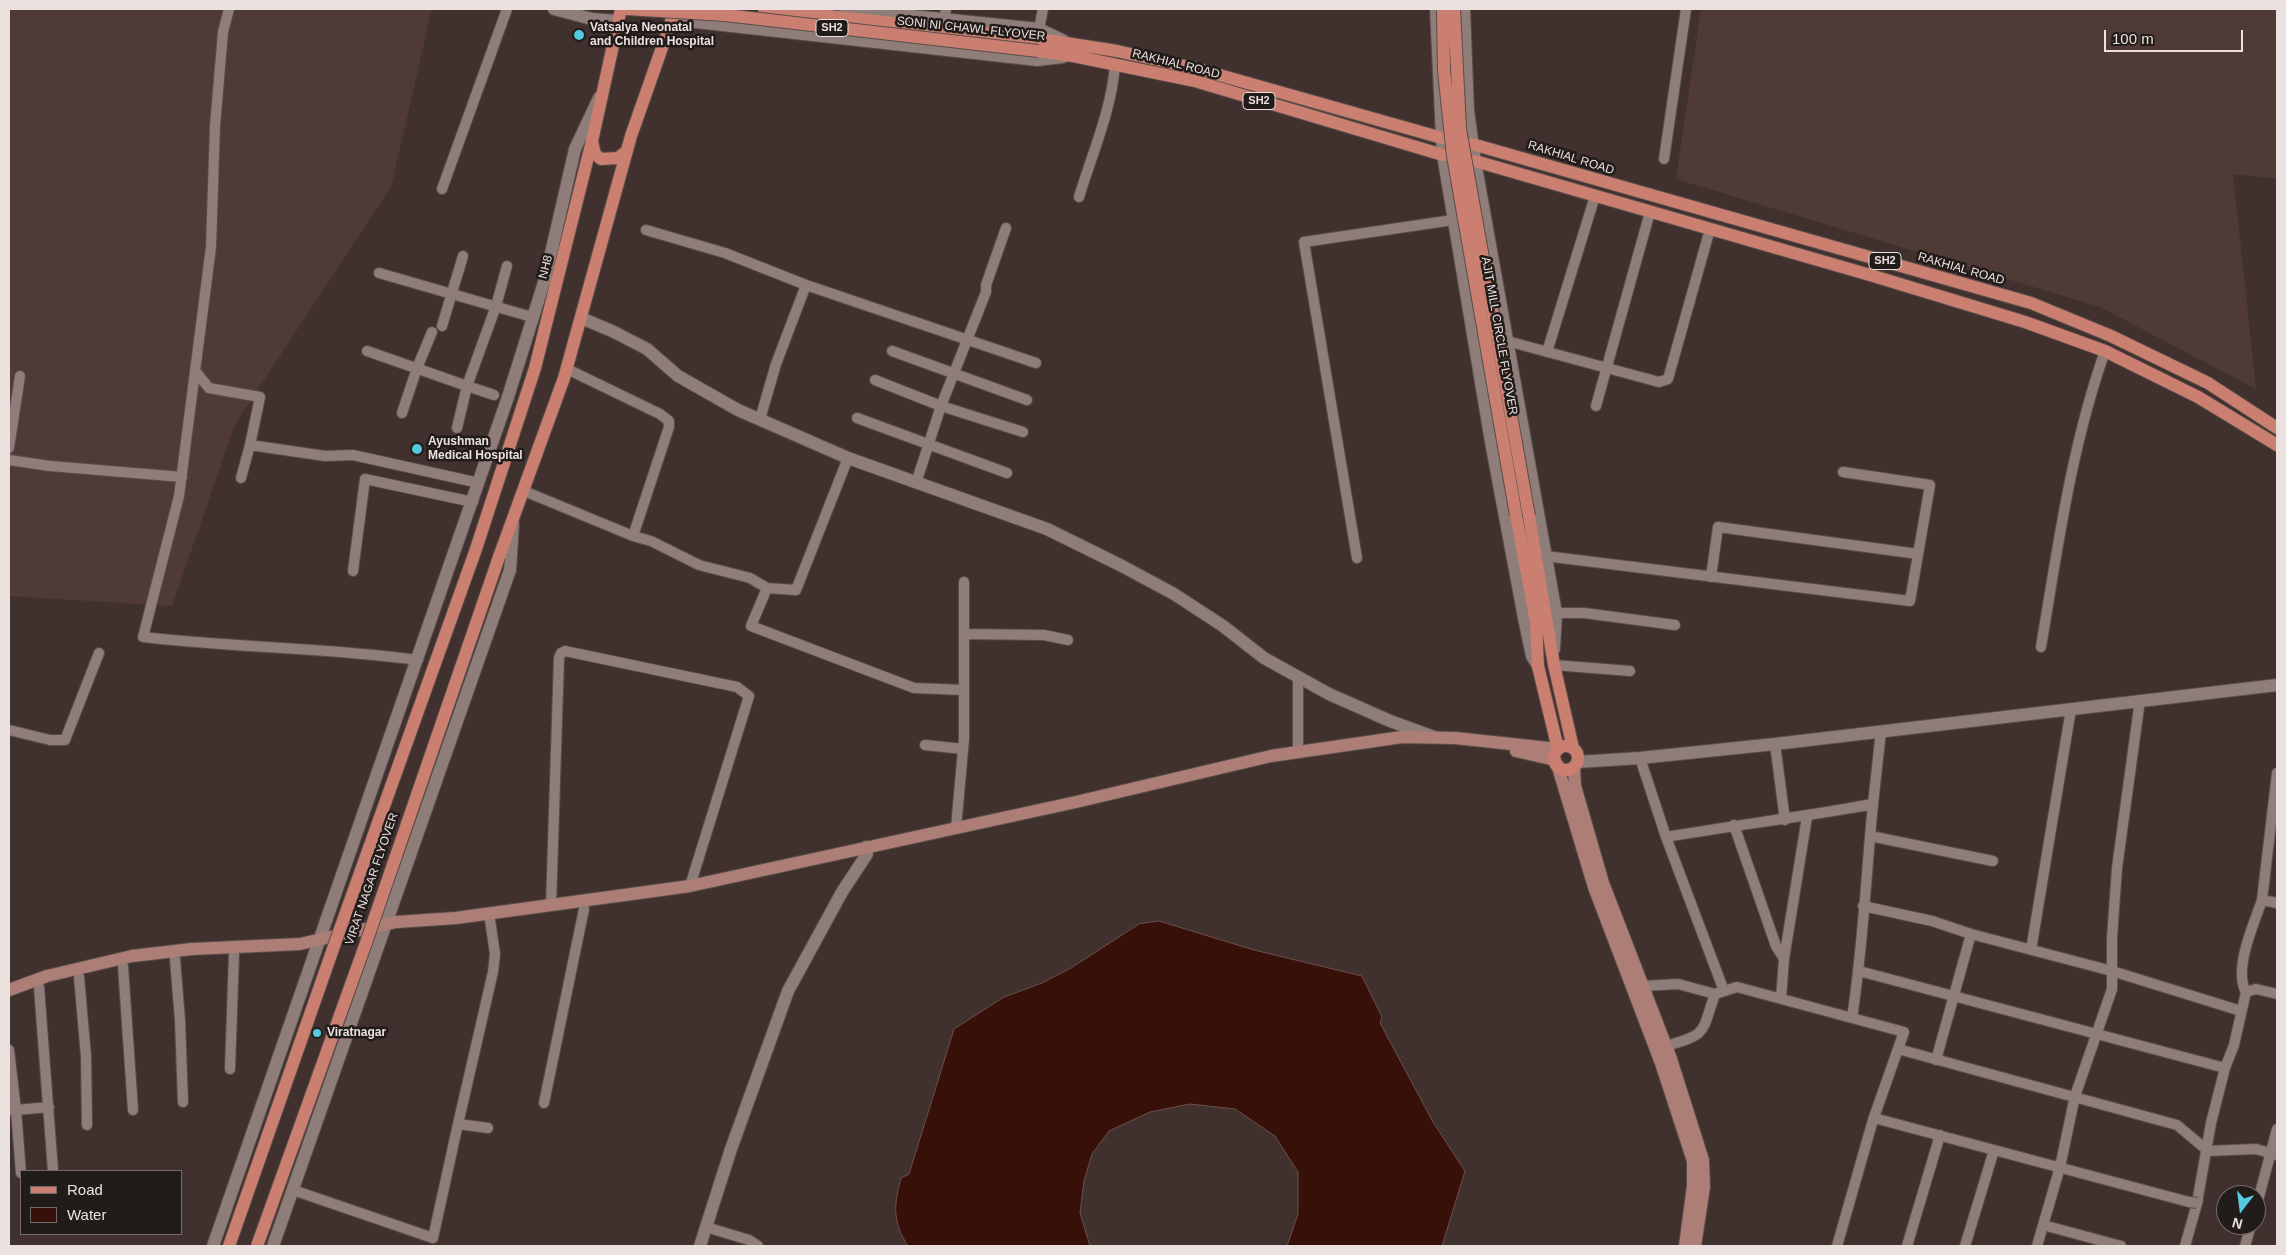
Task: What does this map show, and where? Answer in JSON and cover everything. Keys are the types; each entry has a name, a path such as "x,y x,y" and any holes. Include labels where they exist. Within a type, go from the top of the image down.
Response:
{"main road":[{"name":"SONI NI CHAWL FLYOVER","path":"627,9 1039,40"},
{"path":"513,520 566,369 627,152 673,9"},
{"name":"SONI NI CHAWL FLYOVER","path":"764,9 1039,40 1074,51"},
{"name":"AJIT MILL CIRCLE FLYOVER","path":"1443,9 1444,71 1452,149 1522,515 1575,758"},
{"name":"AJIT MILL CIRCLE FLYOVER","path":"1454,9 1460,129 1522,515 1536,622 1538,666 1557,758"},
{"name":"NH8","path":"483,527 535,368 592,141 619,15"},
{"name":"RAKHIAL ROAD","path":"1074,51 1117,51 1198,69 1442,138"},
{"name":"RAKHIAL ROAD","path":"1074,51 1114,64 1195,82 1443,155"},
{"path":"592,141 595,154 600,159 618,158 627,152"},
{"name":"RAKHIAL ROAD","path":"1472,144 2031,303 2118,339 2208,383 2277,428"},
{"name":"SH2","path":"1475,161 2025,322 2105,351 2198,397 2277,445"},
{"name":"VIRAT NAGAR FLYOVER","path":"257,1246 513,520"},
{"name":"VIRAT NAGAR FLYOVER","path":"230,1246 483,527"},
{"path":"386,928 490,920 584,909 691,893 956,828 1271,756 1402,737 1436,740 1557,758 1564,769 1575,758"},
{"path":"9,990 47,976 132,956 192,949 319,943 386,928 690,886 1078,808 1272,762 1436,740"},
{"path":"1557,758 1566,746 1575,758 1575,786 1603,884 1666,1046 1703,1160 1704,1187 1695,1246"},
{"path":"1557,758 1594,887 1661,1063 1693,1161 1693,1186 1685,1246"},
{"path":"9,998 39,987 123,966 234,954 301,951 319,943"}],"street":[{"path":"228,9 223,32 215,126 211,247 182,477 179,496 143,637 367,653 418,660"},
{"path":"442,188 507,9"},
{"path":"554,9 592,19 619,15"},
{"path":"845,9 945,14 1074,51"},
{"path":"1039,40 1043,9"},
{"path":"1436,9 1443,155 1453,220 1524,618 1532,656 1538,666"},
{"path":"1464,9 1468,110 1472,144 1556,612 1554,665 1630,671"},
{"path":"1664,158 1686,9"},
{"path":"670,22 696,22 1037,60 1074,51"},
{"path":"1079,197 1114,82 1114,64"},
{"path":"213,1246 473,502 545,279 575,149 602,90"},
{"path":"1442,138 1472,144"},
{"path":"1443,155 1475,161"},
{"path":"1547,352 1594,196"},
{"path":"1596,406 1650,212"},
{"path":"1357,558 1304,242 1453,220"},
{"path":"916,483 941,406 986,292 986,285 1006,228"},
{"path":"1507,341 1659,382 1668,379 1710,229"},
{"path":"646,230 725,253 806,285 1036,363"},
{"path":"442,326 463,256"},
{"path":"457,428 468,386 496,306 507,266"},
{"path":"379,273 532,317"},
{"path":"760,420 776,364 806,285"},
{"path":"581,318 647,349 678,376 738,410 848,458 1046,529 1122,566 1174,594 1224,626 1264,658 1298,677 1329,694 1436,740"},
{"path":"402,413 417,368 432,332"},
{"path":"367,351 494,395"},
{"path":"892,351 1027,400"},
{"path":"2041,646 2071,471 2090,396 2105,351"},
{"path":"566,369 660,414 669,421 669,427 633,536"},
{"path":"196,372 208,388 260,397 241,478"},
{"path":"9,448 20,376"},
{"path":"875,380 941,406 1023,432"},
{"path":"857,418 1007,472"},
{"path":"250,445 325,456 353,454 479,483"},
{"path":"524,491 633,536 651,541 699,565 750,578 767,588 796,590 848,458"},
{"path":"9,460 50,466 182,477"},
{"path":"1545,556 1910,601 1930,485 1843,472"},
{"path":"353,571 365,479 473,502"},
{"path":"272,1246 386,928 510,570 513,520"},
{"path":"466,521 483,527"},
{"path":"1711,577 1718,527 1918,554"},
{"path":"956,828 963,749 964,582"},
{"path":"767,588 751,626 914,688 964,690"},
{"path":"1556,612 1675,624"},
{"path":"964,634 1044,636 1068,640"},
{"path":"551,905 559,658 561,653 565,651 737,687 749,696 690,886"},
{"path":"9,730 50,740 65,740 99,653"},
{"path":"1298,677 1298,752"},
{"path":"1575,758 1771,738 2277,679"},
{"path":"1575,758 1640,758 1775,744 2277,685"},
{"path":"2038,1246 2060,1167 2075,1096 2112,989 2117,868 2140,700"},
{"path":"2031,950 2071,708"},
{"path":"1852,1018 1859,971 1863,906 1881,731"},
{"path":"1775,744 1785,820"},
{"path":"926,745 963,749"},
{"path":"1640,758 1719,993 1705,1028 1693,1038 1666,1046"},
{"path":"2185,1246 2208,1151 2211,1122 2225,1068 2234,1045 2246,992 2241,984 2241,967 2262,900 2277,773"},
{"path":"1666,837 1734,825 1807,817 1873,804"},
{"path":"1781,999 1784,959 1807,817"},
{"path":"1734,825 1776,946 1784,959"},
{"path":"1870,836 1993,861"},
{"path":"700,1246 731,1149 788,991 866,850"},
{"path":"2262,900 2277,903"},
{"path":"1863,906 1932,922 2112,971 2241,1011"},
{"path":"544,1103 584,909"},
{"path":"293,1190 434,1238 458,1124 494,972 495,954 490,920"},
{"path":"1936,1060 1971,934"},
{"path":"230,1069 234,954"},
{"path":"175,959 180,1020 182,1102"},
{"path":"123,966 133,1110"},
{"path":"1859,971 1953,994 2225,1068"},
{"path":"79,977 86,1056 87,1124"},
{"path":"1643,986 1678,984 1719,993 1737,987 1904,1032 1874,1118 1838,1246"},
{"path":"39,987 53,1170"},
{"path":"2246,992 2256,990 2277,994"},
{"path":"1898,1049 2177,1125 2208,1151 2256,1149 2274,1154"},
{"path":"9,1050 12,1110 21,1170"},
{"path":"12,1110 49,1107"},
{"path":"1874,1118 2195,1202"},
{"path":"458,1124 488,1128"},
{"path":"2264,1185 2274,1154 2277,1129"},
{"path":"1907,1246 1940,1136"},
{"path":"1965,1246 1994,1150"},
{"path":"2043,1226 2121,1246"},
{"path":"706,1227 749,1240 758,1246"}],"shaded area":[{"path":"9,9 432,9 391,187 235,424 172,606 9,596"},
{"path":"1701,9 2277,9 2277,179 2233,174 2256,389 2100,307 1676,179"}],"water":[{"path":"1159,921 1254,950 1362,976 1382,1017 1380,1023 1433,1122 1465,1171 1442,1246 1287,1246 1298,1214 1298,1172 1275,1136 1235,1109 1190,1104 1150,1112 1109,1131 1092,1154 1084,1181 1080,1213 1090,1246 908,1246 899,1229 896,1213 901,1178 909,1174 954,1029 1004,997 1042,983 1071,968 1139,924"}],"place":[{"name":"Vatsalya Neonatal and Children Hospital","path":"579,35"},
{"name":"Ayushman Medical Hospital","path":"417,449"},
{"name":"Viratnagar","path":"317,1033"}]}
